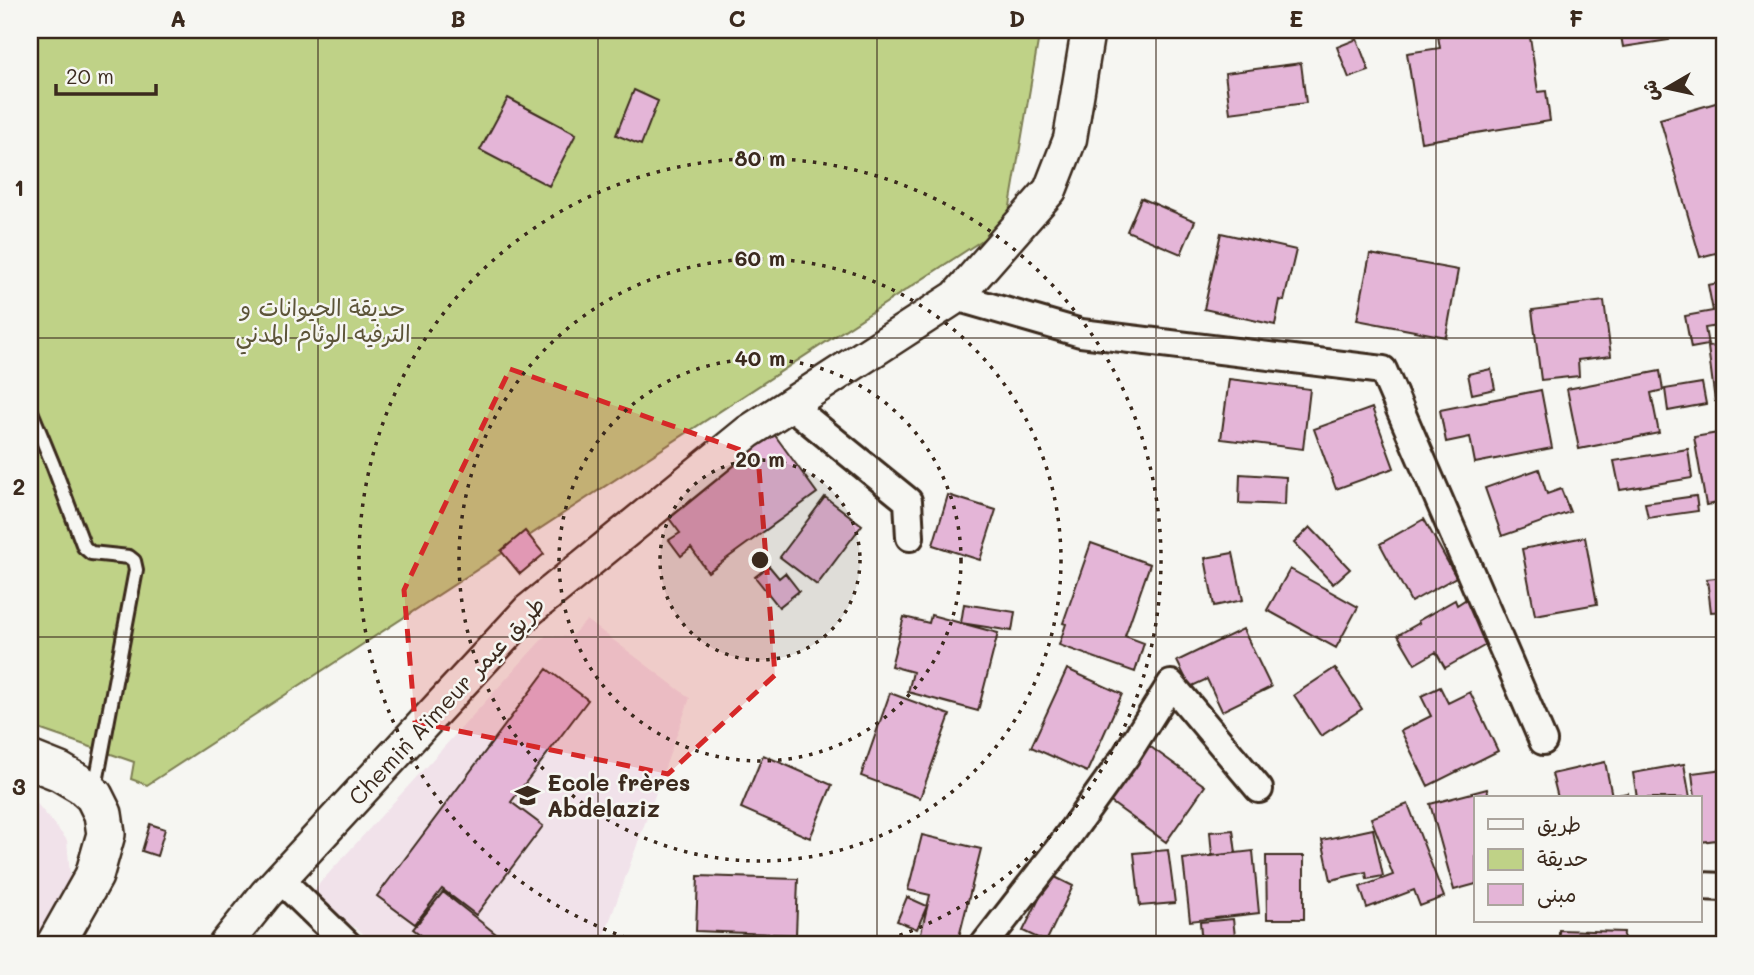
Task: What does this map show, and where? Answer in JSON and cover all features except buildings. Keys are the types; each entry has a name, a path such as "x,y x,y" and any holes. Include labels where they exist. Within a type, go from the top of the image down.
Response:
{"main road":[{"path":"30,760 60,772 94,796 103,814 106,834 94,876 55,945"}],"street":[{"name":"Chemin Aïmeur طريق عيمر","path":"225,945 280,879 528,611 748,432 957,297 1051,190 1070,139 1087,30"},
{"path":"957,297 1081,333 1382,370 1543,741"},
{"path":"790,405 908,501 910,537"},
{"path":"984,945 1117,768 1171,684 1259,789"},
{"path":"280,879 348,945"},
{"path":"1702,886 1724,887"}],"lane":[{"path":"30,409 83,547 91,553 129,557 134,561 136,570 94,796"}],"highlighted area":[{"path":"510,369 758,456 775,675 668,774 415,722 404,590"}],"shaded area":[{"name":"Ecole frères Abdelaziz","path":"587,620 690,698 601,945 379,945 309,895 546,635 570,637"},
{"path":"30,798 67,840 71,886 39,945 30,945"}],"green space":[{"name":"حديقة الحيوانات و الترفيه الوئام المدني","path":"30,30 1040,30 1007,224 147,785 131,779 134,762 30,726"}],"place":[{"name":"Ecole frères Abdelaziz","path":"527,796"}]}
